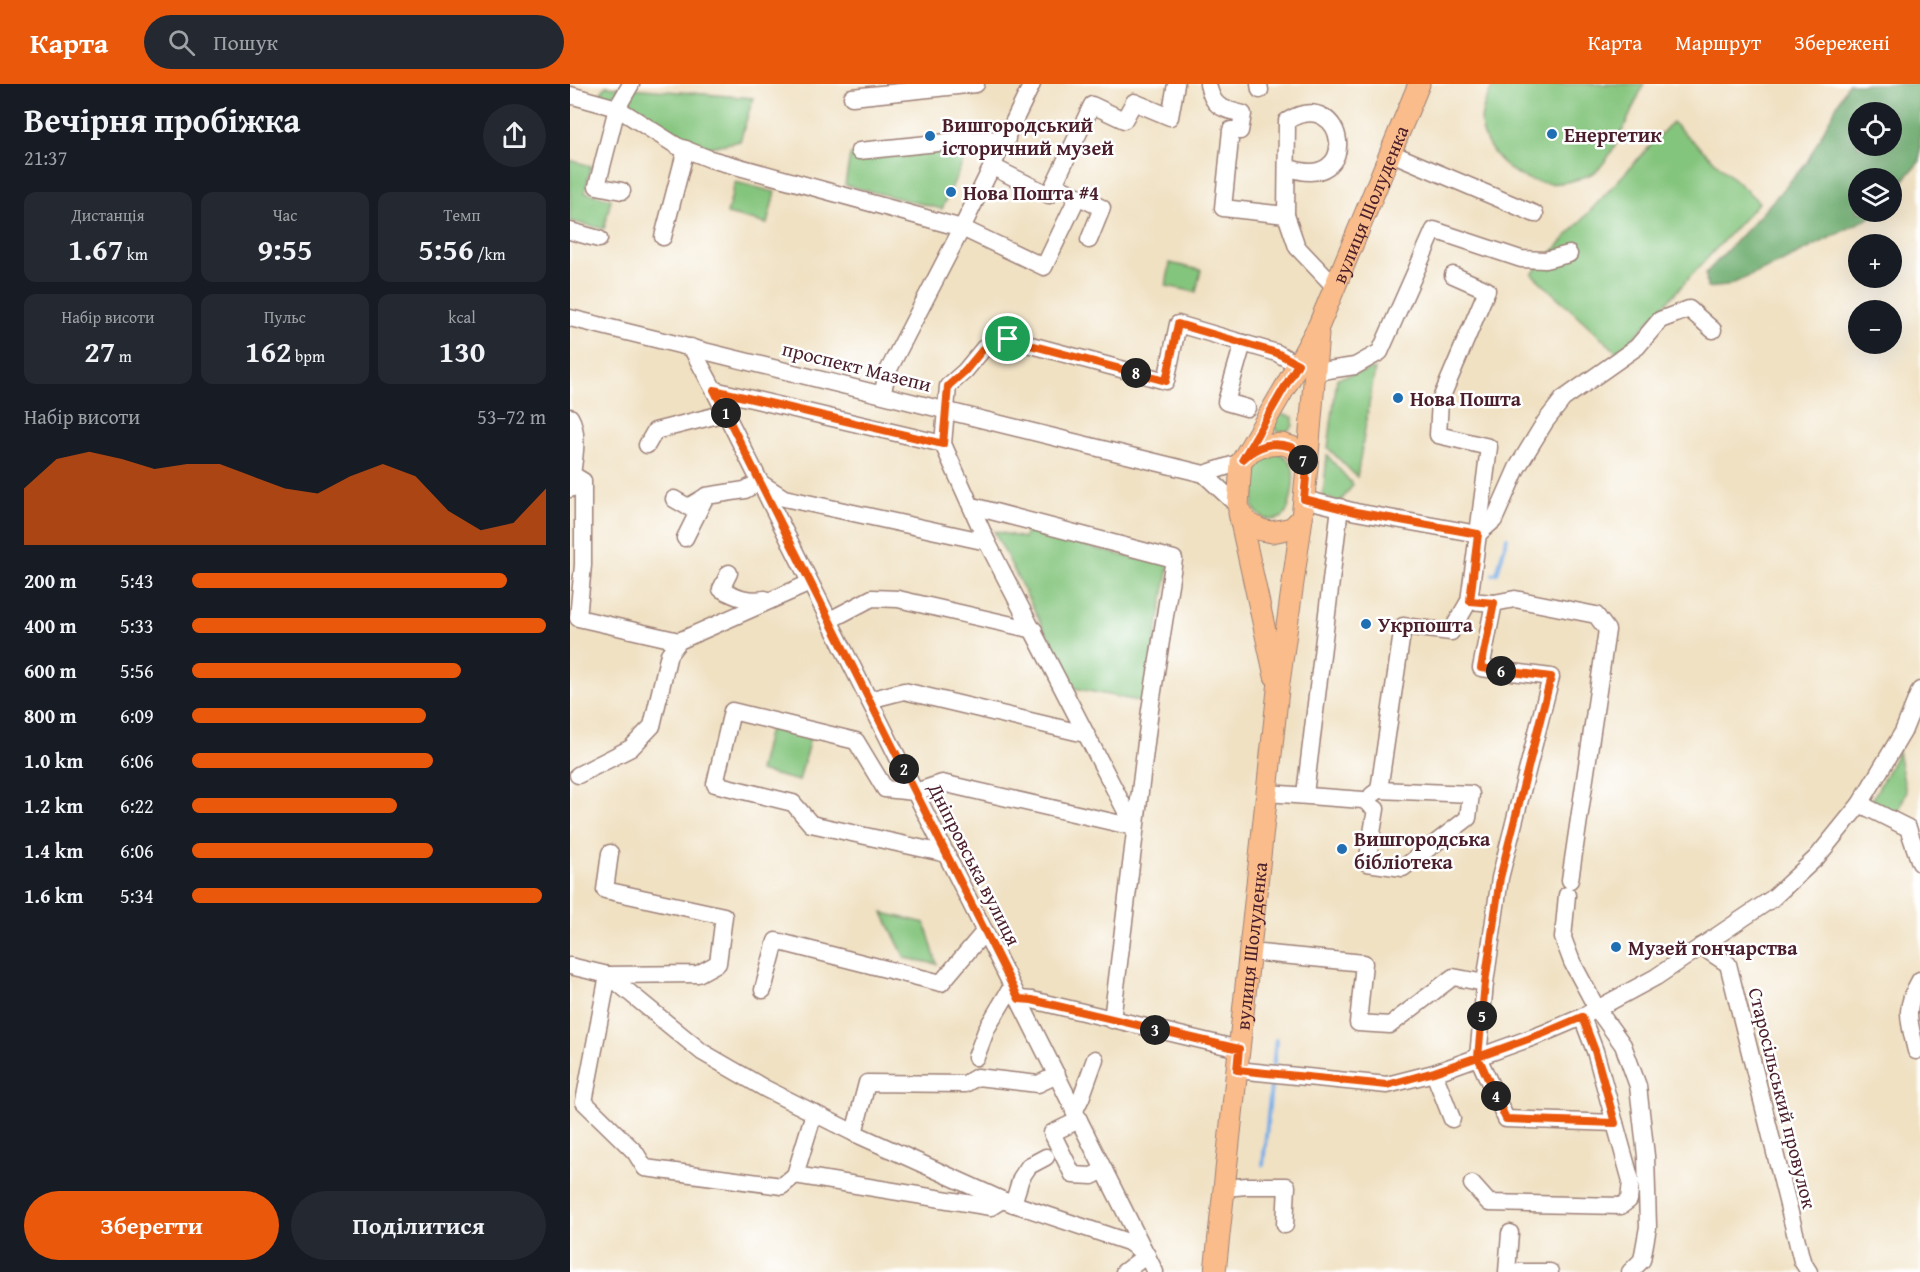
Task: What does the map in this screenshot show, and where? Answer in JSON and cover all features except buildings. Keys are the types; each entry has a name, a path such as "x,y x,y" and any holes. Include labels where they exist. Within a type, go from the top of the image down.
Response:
{"main road":[{"name":"вулиця Шолуденка","path":"1307,467 1306,368 1334,286 1419,84"},
{"name":"вулиця Шолуденка","path":"1242,461 1306,368"},
{"path":"1282,444 1292,447 1307,467 1303,508 1292,528 1272,532 1252,526 1245,521 1238,508 1242,461 1261,446 1282,444"},
{"name":"вулиця Шолуденка","path":"1238,508 1278,690"},
{"name":"вулиця Шолуденка","path":"1215,1271 1278,690 1303,508"}],"street":[{"path":"622,191 597,186 617,108 631,84"},
{"path":"852,97 976,84"},
{"path":"882,394 888,371 963,228 1032,84"},
{"path":"993,167 1049,195 1092,105 1124,120 1134,102 1170,117 1176,84"},
{"path":"1208,84 1211,98 1221,108 1243,114 1240,132 1231,130 1223,208 1286,215"},
{"path":"570,95 617,108 677,146 710,159 963,228 1044,267 1078,196"},
{"path":"859,151 967,140 1007,139"},
{"path":"663,237 686,149"},
{"path":"1391,153 1534,214"},
{"path":"1287,167 1286,215 1297,247 1334,286"},
{"path":"1054,185 1102,208 1089,240"},
{"path":"570,231 599,239"},
{"path":"1134,827 1084,734 1034,630 987,542 943,444 948,386 965,371 984,348 1008,339 1166,381 1178,324 1277,353 1306,368 1355,366 1380,352 1434,231 1521,260 1545,260 1569,255"},
{"path":"1379,790 1402,626 1451,632 1470,601 1489,447 1438,435 1440,401 1487,290 1453,275"},
{"path":"1478,534 1494,519 1517,468 1545,422 1563,399 1637,347 1660,320 1689,309 1713,330"},
{"name":"проспект Мазепи","path":"570,318 1204,474 1238,508"},
{"path":"1243,343 1226,402 1247,408"},
{"name":"Дніпровська вулиця","path":"691,347 830,620 1155,1272"},
{"path":"714,390 943,444"},
{"path":"646,445 655,430 726,413"},
{"path":"570,417 575,429 571,482 583,481 583,565 578,618 680,641"},
{"path":"1204,474 1242,461"},
{"path":"674,499 688,507 706,496 745,490 759,482 784,498 987,542"},
{"path":"685,538 706,496"},
{"path":"972,506 1174,559 1134,827 1112,1020"},
{"path":"1303,508 1340,507 1356,512 1478,534"},
{"path":"1305,794 1340,507"},
{"path":"729,573 721,589 737,597 753,601 795,591 810,583"},
{"path":"578,775 631,748 652,726 669,654 680,641 775,597"},
{"path":"830,620 872,598 898,599 1034,630"},
{"path":"1470,601 1494,603 1515,599 1596,615 1607,630 1563,938 1590,1013 1595,1051 1631,1181 1629,1200 1621,1206 1489,1203 1472,1184"},
{"path":"1494,603 1481,668 1551,677 1500,878 1485,983 1478,1057 1506,1119 1615,1123"},
{"path":"976,1057 987,1028 1016,992 1032,1000 1112,1020 1238,1060 1270,1073 1387,1085 1434,1072 1542,1034 1590,1013 1656,977 1773,898 1817,857 1860,804 1903,732 1920,690"},
{"path":"869,700 904,691 1084,734"},
{"path":"946,854 811,824 793,803 715,784 732,711 856,741 885,789 915,792 942,783 1134,827"},
{"path":"1267,793 1363,800 1376,809 1367,863 1403,868 1468,818 1471,794 1379,790 1363,800"},
{"path":"1860,804 1914,831 1920,863"},
{"path":"570,966 608,975 698,975 718,963 724,916 605,890 610,853"},
{"path":"763,990 776,941 941,983 985,932"},
{"name":"Старосільський провулок","path":"1701,946 1728,964 1802,1261 1809,1272"},
{"path":"1250,952 1364,963 1358,1023 1390,1025 1453,977 1485,983"},
{"path":"608,975 702,1052 766,1089 854,1133 1007,1202 1128,1242 1147,1255 1127,1271"},
{"path":"608,975 584,1102 635,1152 645,1168 782,1186 795,1175 814,1113"},
{"path":"1916,1051 1907,1014 1912,994 1920,980"},
{"path":"1590,1013 1623,1045 1638,1086 1646,1156 1648,1227 1642,1260 1630,1272"},
{"path":"795,1175 991,1208 1007,1202 1029,1166 1046,1157 1052,1133 1076,1116 1095,1059"},
{"path":"1434,1072 1452,1119"},
{"path":"854,1133 867,1083 965,1084 977,1077 1038,1084 1057,1075"},
{"path":"1052,1133 1073,1175 1092,1176 1104,1170"},
{"path":"1046,1157 1069,1166"},
{"path":"1224,1188 1287,1186 1286,1225"},
{"path":"1507,1272 1510,1233"},
{"path":"1518,1272 1550,1272"}],"green space":[{"name":"Енергетик","path":"1494,84 1644,84 1616,143 1595,172 1566,182 1542,183 1510,170 1493,152 1485,138 1481,118"},
{"path":"1848,84 1920,84 1920,161 1902,182 1902,168 1848,168 1848,222 1861,222 1786,260 1727,286 1707,288 1706,273 1807,162"},
{"path":"606,86 753,98 740,141 700,149 637,108 598,97"},
{"path":"1672,122 1759,202 1619,354 1532,274"},
{"path":"971,144 942,209 845,185 850,155"},
{"path":"570,160 591,166 585,192 611,199 604,229 570,221"},
{"path":"735,182 775,192 767,224 727,214"},
{"path":"1170,263 1201,270 1196,292 1166,286"},
{"path":"1375,369 1357,477 1328,448 1337,378"},
{"path":"1278,413 1293,417 1293,426 1286,432 1277,431 1273,427"},
{"path":"1278,453 1291,464 1293,485 1286,513 1283,517 1270,520 1262,517 1253,507 1256,467 1263,456"},
{"path":"1327,455 1353,485 1340,502 1323,497"},
{"path":"1027,526 1082,539 1081,545 1137,559 1139,553 1170,562 1143,702 1074,688 994,531 1024,538"},
{"path":"769,729 810,738 799,781 759,771"},
{"path":"1898,752 1906,792 1897,816 1870,804"},
{"path":"883,913 925,923 937,964 905,958"}],"waterway":[{"path":"1493,574 1497,573 1507,538"},
{"path":"1273,1069 1276,1040"},
{"path":"1263,1165 1272,1077"}],"place":[{"name":"Енергетик","path":"1552,134"},
{"name":"Вишгородський історичний музей","path":"930,136"},
{"name":"Нова Пошта #4","path":"951,192"},
{"name":"Нова Пошта","path":"1398,398"},
{"name":"Укрпошта","path":"1366,624"},
{"name":"Вишгородська бібліотека","path":"1342,849"},
{"name":"Музей гончарства","path":"1616,947"}],"route":[{"path":"1008,339 984,348 965,371 948,386 943,444 714,390 1019,999 1032,1000 1239,1049 1237,1070 1387,1085 1478,1057 1506,1119 1615,1123 1595,1051 1582,1017 1478,1057 1485,983 1500,878 1551,677 1481,668 1494,603 1470,601 1478,534 1356,512 1304,499 1307,467 1292,447 1282,444 1261,446 1251,451 1243,459 1298,364 1277,353 1178,324 1166,381 1008,339"}]}
